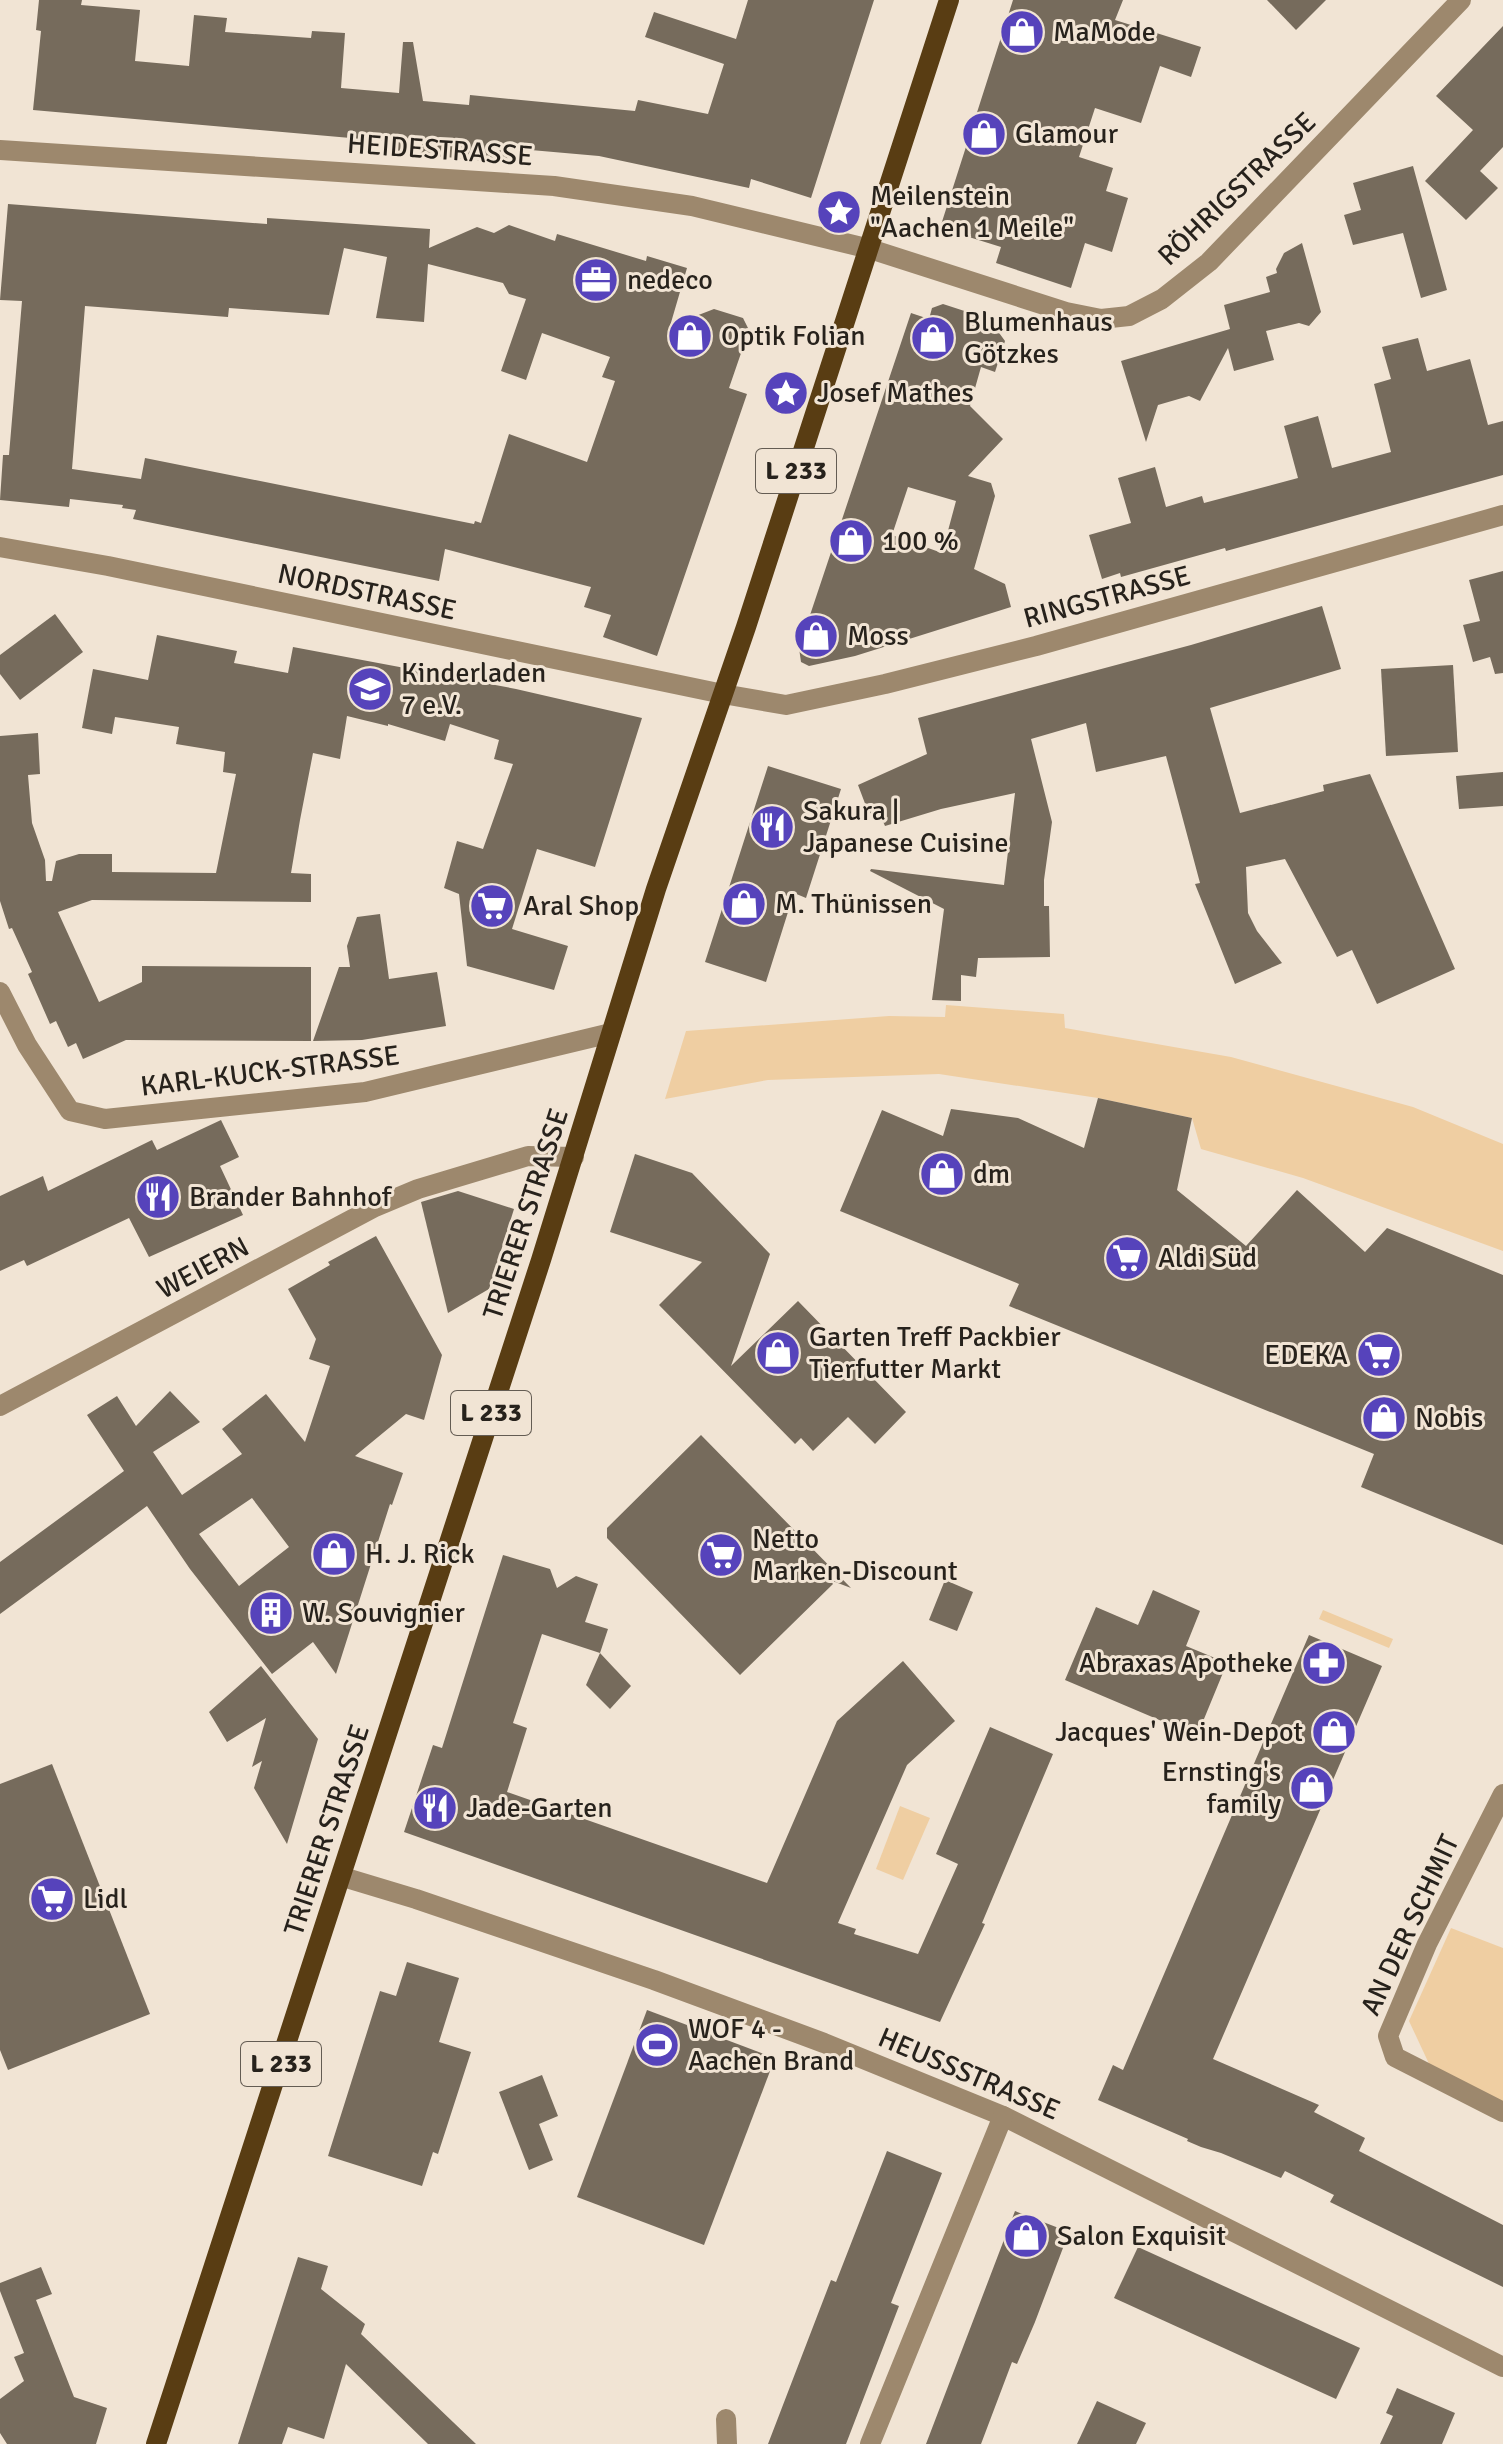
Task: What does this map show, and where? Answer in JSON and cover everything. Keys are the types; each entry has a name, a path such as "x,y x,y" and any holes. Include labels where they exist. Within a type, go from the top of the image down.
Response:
{"main road":[{"name":"TRIERER STRASSE","path":"156,2444 343,1877 574,1157 656,889 870,249 949,0"}],"street":[{"name":"RÖHRIGSTRASSE","path":"870,249 1066,312 1101,319 1129,316 1162,299 1209,262 1461,0"},
{"name":"HEIDESTRASSE","path":"0,150 554,186 692,206 870,249"},
{"name":"RINGSTRASSE","path":"723,694 786,705 885,684 1036,646 1503,515"},
{"name":"NORDSTRASSE","path":"0,547 108,566 723,694"},
{"name":"KARL-KUCK-STRASSE","path":"0,992 27,1045 70,1111 105,1119 365,1092 611,1033"},
{"name":"WEIERN","path":"0,1406 375,1207 418,1189 528,1156 574,1157"},
{"name":"AN DER SCHMIT","path":"1503,1794 1427,1944 1388,2036 1395,2057 1503,2112"},
{"name":"HEUSSSTRASSE","path":"343,1877 654,1980 824,2043 1003,2116 1503,2367"},
{"path":"870,2444 1003,2116"},
{"path":"726,2419 727,2444"}],"shaded area":[{"path":"946,1005 1064,1014 1065,1028 1231,1057 1413,1107 1503,1144 1503,1251 1303,1178 1201,1149 1192,1118 1098,1098 939,1074 768,1080 665,1099 686,1031 889,1016 945,1017"},
{"path":"1323,1610 1393,1639 1389,1648 1319,1619"},
{"path":"900,1806 930,1818 903,1880 876,1869"},
{"path":"1451,1928 1503,1948 1503,2108 1431,2068 1409,2021"}],"building":[{"path":"39,0 82,0 81,5 140,10 135,61 189,66 194,15 227,18 225,32 311,38 312,31 345,33 341,88 399,93 403,42 413,42 423,101 469,105 470,95 635,111 638,100 708,114 724,64 645,37 654,12 736,39 748,0 874,0 811,198 751,179 749,188 599,156 508,148 507,163 395,152 396,142 33,110 41,31 36,30"},
{"path":"1013,0 1123,0 1115,20 1201,47 1191,77 1160,66 1141,123 1095,108 1079,157 1113,168 1106,191 1128,198 1112,252 1085,243 1071,288 996,263 1001,247 940,228"},
{"path":"1267,0 1326,0 1296,30"},
{"path":"1503,26 1503,147 1480,171 1498,188 1466,220 1425,181 1473,130 1436,96"},
{"path":"1413,166 1447,290 1421,298 1403,233 1353,245 1344,215 1361,210 1353,183"},
{"path":"8,204 267,224 267,218 430,229 429,248 477,227 494,233 509,225 555,241 557,234 646,261 647,256 687,268 670,326 714,309 743,318 749,330 729,388 747,394 657,656 603,637 611,615 584,607 591,587 445,549 439,581 133,519 136,510 122,508 123,505 70,499 69,507 0,500 3,455 9,455 22,301 0,300","holes":["344,248 387,257 376,318 424,322 428,264 503,283 509,294 526,299 501,371 526,380 542,333 610,357 602,377 615,381 587,462 509,434 481,523 475,521 474,524 145,458 141,479 72,469 85,306 228,317 229,308 329,315"]},
{"path":"1302,243 1321,312 1309,326 1299,323 1266,331 1274,360 1234,371 1228,348 1200,401 1189,396 1158,405 1146,442 1121,361 1230,329 1224,305 1270,292 1266,277 1277,273 1284,253"},
{"path":"943,304 989,319 1005,341 995,372 981,367 970,406 1003,439 968,476 991,483 995,496 974,569 1005,584 1011,607 855,656 809,666 801,662 799,648 911,313 929,319 932,308","holes":["908,487 956,501 942,553 892,535"]},
{"path":"1418,338 1427,371 1470,359 1488,425 1503,421 1503,475 1226,551 1225,548 1121,577 1120,573 1102,579 1089,535 1131,523 1118,478 1155,467 1166,507 1202,496 1204,503 1298,478 1284,426 1318,416 1332,468 1391,452 1374,384 1391,379 1382,347"},
{"path":"1503,571 1503,673 1495,674 1490,657 1473,662 1463,625 1480,621 1469,580"},
{"path":"1322,606 1341,669 1210,708 1240,813 1324,791 1323,785 1370,774 1455,969 1377,1004 1352,950 1337,957 1285,859 1246,867 1248,913 1257,931 1282,963 1235,984 1195,884 1200,883 1166,756 1096,772 1086,723 1031,739 1052,822 1044,880 1044,906 1049,906 1050,957 978,958 976,977 961,975 961,1001 932,1000 944,909 870,871 1004,885 1015,793 941,809 885,826 878,810 869,814 858,785 927,754 918,718 1191,645"},
{"path":"55,614 83,652 20,700 0,674 0,655"},
{"path":"157,635 237,651 234,663 288,673 293,647 516,689 642,718 595,867 537,849 512,929 568,946 554,990 467,966 459,894 444,888 457,841 483,849 513,764 494,759 499,740 450,724 445,741 347,716 340,759 313,753 300,820 291,873 311,874 311,902 92,900 58,912 99,1002 142,982 142,966 311,967 311,1041 126,1040 83,1059 76,1043 68,1047 56,1021 50,1024 28,974 32,972 12,928 9,929 0,901 0,736 38,733 40,774 28,775 32,823 45,860 46,881 52,881 56,861 79,854 112,854 112,872 216,873 236,774 223,772 225,752 176,744 179,727 115,717 112,734 82,728 93,669 148,680"},
{"path":"1453,665 1458,752 1386,756 1381,669"},
{"path":"768,766 841,789 806,898 794,893 766,982 705,962"},
{"path":"1503,772 1503,806 1459,809 1456,776"},
{"path":"380,914 389,979 437,972 446,1026 362,1040 313,1041 339,967 350,967 347,946 357,917"},
{"path":"1098,1098 1192,1118 1177,1190 1246,1246 1297,1190 1365,1252 1387,1228 1503,1275 1503,1545 1361,1487 1374,1454 1009,1306 1019,1284 840,1211 882,1110 943,1136 951,1109 1018,1118 1084,1148"},
{"name":"Brander Bahnhof","path":"221,1120 239,1157 220,1166 243,1215 149,1257 129,1218 27,1266 24,1260 0,1271 0,1196 43,1176 48,1191 152,1140 157,1150"},
{"path":"635,1154 692,1173 770,1254 731,1366 798,1301 906,1412 875,1444 848,1417 813,1451 801,1438 795,1444 659,1305 702,1262 610,1232"},
{"path":"458,1191 514,1209 489,1289 448,1313 421,1202"},
{"path":"376,1236 442,1355 424,1420 406,1414 355,1456 403,1473 390,1504 336,1674 313,1642 272,1674 190,1569 147,1506 0,1614 0,1562 124,1471 87,1415 117,1396 136,1426 170,1391 200,1422 153,1452 182,1495 242,1454 222,1429 266,1394 305,1442 330,1366 309,1359 316,1339 288,1289 330,1265 328,1262","holes":["252,1498 289,1547 239,1586 199,1534"]},
{"name":"Netto Marken-Discount","path":"701,1435 851,1588 830,1580 833,1584 740,1675 607,1538 607,1528"},
{"path":"503,1555 550,1569 557,1588 576,1576 598,1584 585,1622 608,1629 600,1653 542,1634 513,1723 527,1728 507,1792 767,1883 837,1721 903,1661 955,1721 907,1765 838,1923 856,1929 854,1934 918,1954 958,1864 936,1854 990,1727 1053,1754 982,1923 985,1924 940,2022 404,1832 433,1745 442,1748"},
{"path":"945,1580 973,1592 957,1631 929,1620"},
{"path":"1153,1590 1200,1611 1186,1646 1227,1663 1197,1736 1065,1680 1096,1607 1138,1625"},
{"path":"1309,1635 1382,1666 1213,2059 1319,2105 1314,2112 1365,2138 1359,2151 1503,2225 1503,2287 1330,2202 1334,2195 1285,2171 1281,2178 1201,2147 1098,2100 1113,2065 1123,2070"},
{"path":"600,1653 631,1686 610,1709 586,1685"},
{"path":"261,1666 318,1739 287,1844 254,1788 262,1761 252,1767 266,1718 227,1742 209,1712"},
{"name":"Lidl","path":"52,1764 150,2014 8,2070 0,2050 0,1784"},
{"path":"407,1962 459,1978 439,2042 471,2052 438,2154 433,2152 422,2186 328,2156 380,1991 396,1996"},
{"path":"647,2010 775,2058 704,2245 577,2197"},
{"path":"542,2075 558,2116 539,2124 553,2160 529,2170 499,2092"},
{"path":"887,2151 942,2173 891,2303 899,2306 846,2444 768,2444 831,2280 836,2282"},
{"path":"1015,2211 1069,2232 1035,2322 1017,2364 1012,2362 981,2444 926,2444"},
{"path":"1138,2247 1360,2348 1336,2399 1114,2298"},
{"path":"298,2257 328,2266 321,2289 365,2324 361,2334 476,2444 428,2444 346,2364 324,2439 288,2427 282,2444 238,2444"},
{"path":"41,2267 52,2294 36,2300 74,2397 107,2408 96,2444 7,2444 0,2433 0,2399 24,2381 14,2357 24,2353 0,2291 0,2283"},
{"path":"1397,2388 1455,2413 1442,2444 1380,2444 1393,2416 1386,2413"},
{"path":"1097,2401 1146,2423 1136,2444 1077,2444"}],"place":[{"name":"MaMode","path":"1022,32"},
{"name":"Glamour","path":"984,134"},
{"name":"Meilenstein \"Aachen 1 Meile\"","path":"839,212"},
{"name":"nedeco","path":"596,280"},
{"name":"Optik Folian","path":"690,336"},
{"name":"Blumenhaus Götzkes","path":"933,338"},
{"name":"Josef Mathes","path":"786,393"},
{"name":"100 %","path":"851,541"},
{"name":"Moss","path":"816,636"},
{"name":"Kinderladen 7 e.V.","path":"370,689"},
{"name":"Sakura | Japanese Cuisine","path":"772,827"},
{"name":"M. Thünissen","path":"744,904"},
{"name":"Aral Shop","path":"492,906"},
{"name":"dm","path":"942,1174"},
{"name":"Brander Bahnhof","path":"158,1197"},
{"name":"Aldi Süd","path":"1127,1258"},
{"name":"Garten Treff Packbier Tierfutter Markt","path":"778,1353"},
{"name":"EDEKA","path":"1379,1355"},
{"name":"Nobis","path":"1384,1418"},
{"name":"H. J. Rick","path":"334,1554"},
{"name":"Netto Marken-Discount","path":"721,1555"},
{"name":"W. Souvignier","path":"271,1613"},
{"name":"Abraxas Apotheke","path":"1324,1663"},
{"name":"Jacques' Wein-Depot","path":"1334,1732"},
{"name":"Ernsting's family","path":"1312,1788"},
{"name":"Jade-Garten","path":"435,1808"},
{"name":"Lidl","path":"52,1899"},
{"name":"WOF 4 - Aachen Brand","path":"657,2045"},
{"name":"Salon Exquisit","path":"1026,2236"}]}
